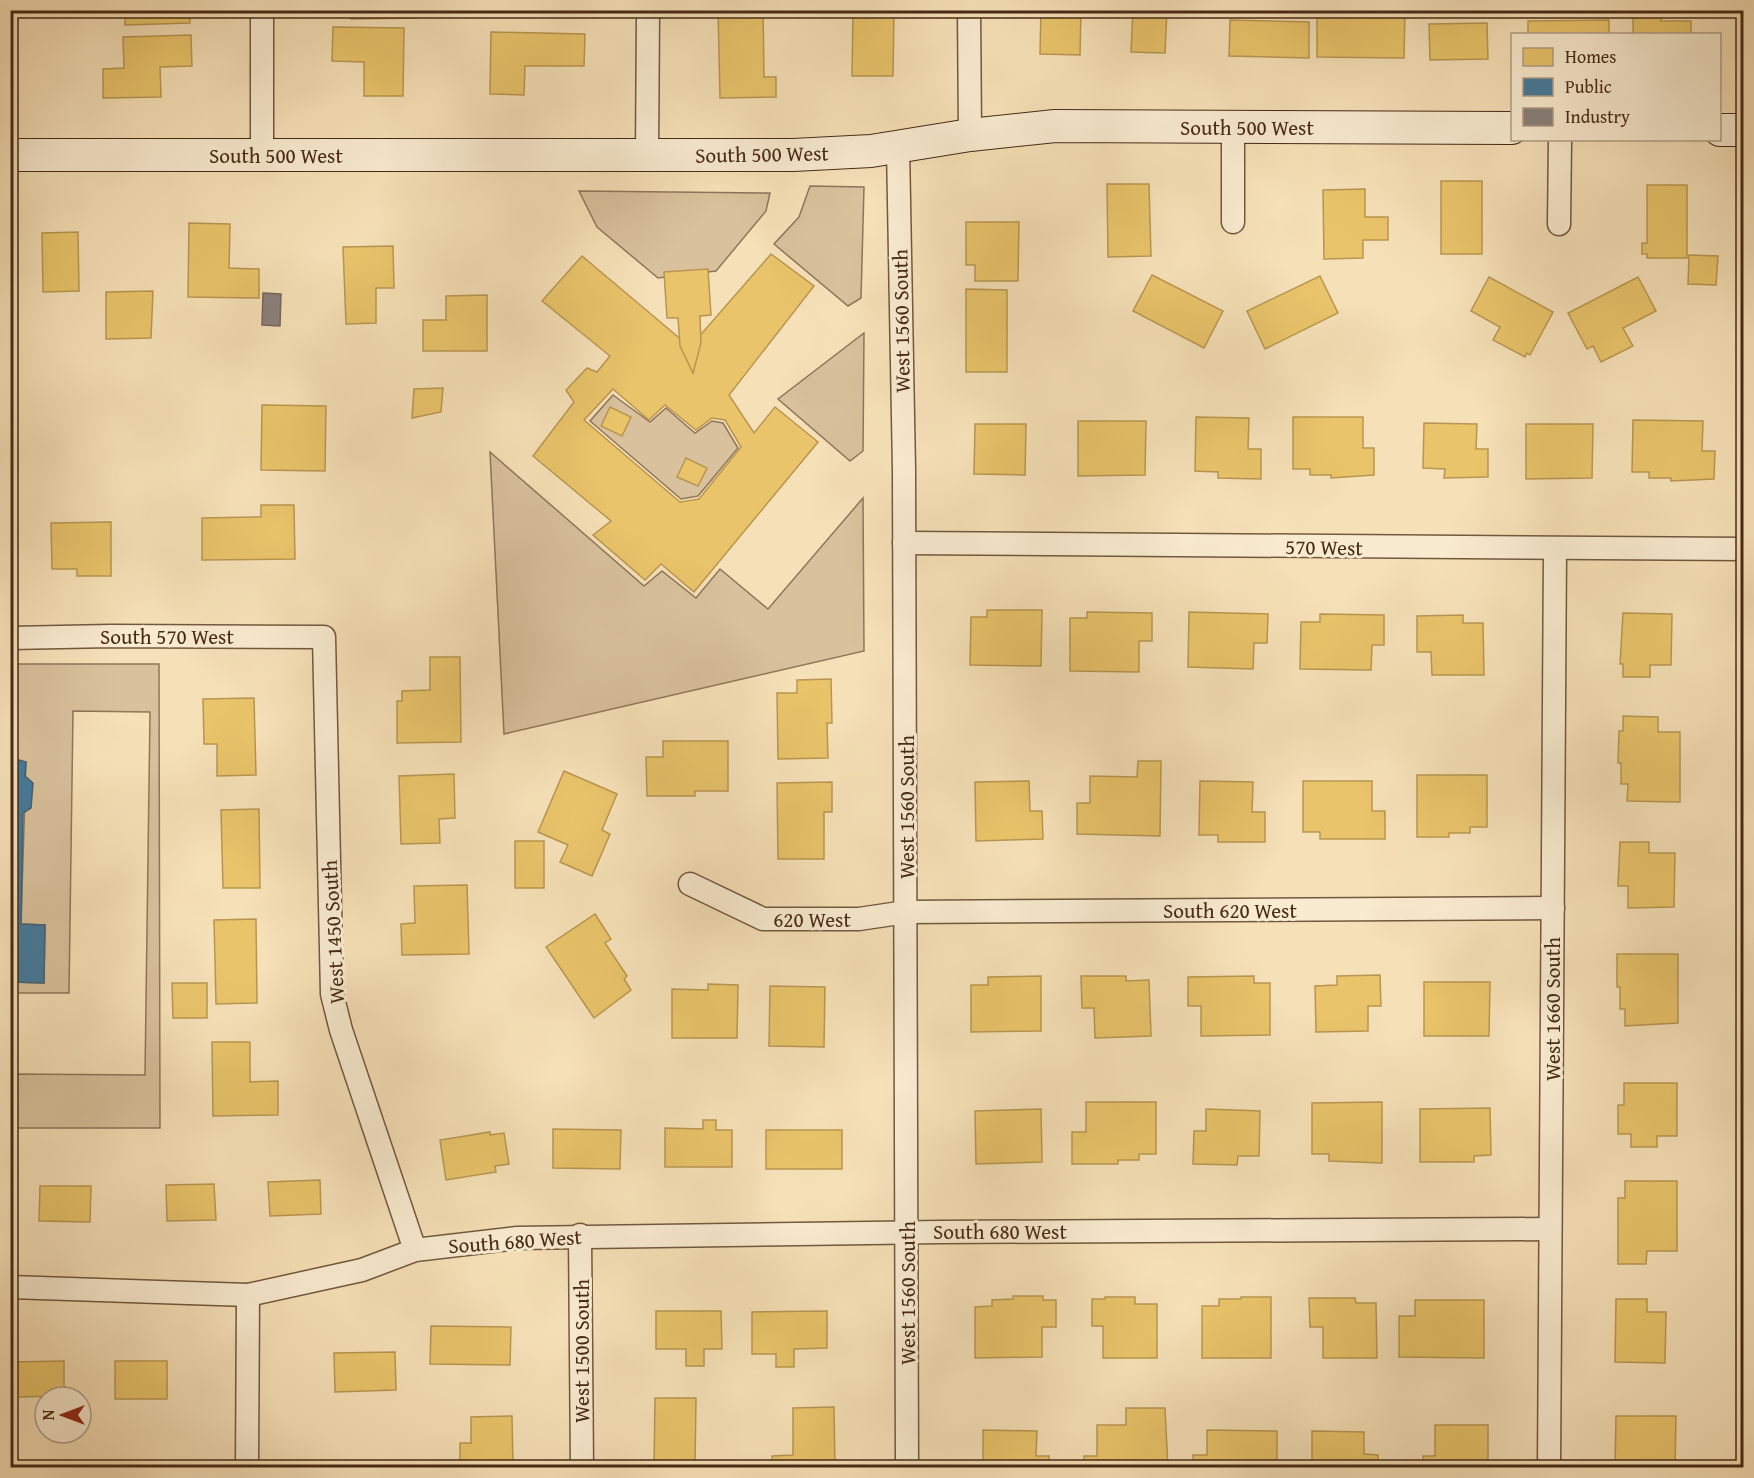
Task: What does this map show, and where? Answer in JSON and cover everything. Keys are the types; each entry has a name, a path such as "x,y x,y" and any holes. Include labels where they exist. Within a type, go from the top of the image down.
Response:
{"main road":[{"name":"South 500 West","path":"10,155 804,155 898,147 970,135 1055,126 1511,129"},
{"path":"1721,130 1743,130"}],"street":[{"path":"262,10 262,155"},
{"path":"647,156 648,10"},
{"path":"969,10 970,135"},
{"path":"1233,126 1233,222"},
{"path":"1559,224 1560,141"},
{"name":"West 1560 South","path":"898,147 904,543 907,1467"},
{"name":"570 West","path":"904,543 1555,550 1743,549"},
{"name":"West 1660 South","path":"1550,1467 1555,550"},
{"name":"South 570 West","path":"10,638 324,637"},
{"name":"West 1450 South","path":"324,637 332,994 344,1041 415,1250"},
{"name":"620 West","path":"690,885 763,919 859,919 906,912"},
{"name":"South 620 West","path":"906,912 1553,908"},
{"name":"South 680 West","path":"248,1296 362,1270 415,1250 518,1238 580,1235 907,1232 1550,1229"},
{"name":"West 1500 South","path":"580,1235 582,1467"},
{"path":"10,1287 248,1296 247,1466"}],"shaded area":[{"path":"810,186 864,187 861,298 848,306 774,244 799,217"},
{"path":"579,191 770,193 766,211 716,271 658,278 597,227"},
{"path":"864,333 863,451 850,461 778,399"},
{"path":"613,395 650,422 666,408 695,433 712,421 723,423 738,448 698,496 681,499 590,421"},
{"path":"490,452 644,586 662,571 696,598 720,569 768,609 863,498 864,651 504,734"},
{"path":"11,664 159,664 160,1128 10,1128 11,1074 145,1075 150,712 73,711 69,993 11,993 11,982 44,983 45,925 21,924 26,762 11,758"}],"building: Homes":[{"path":"125,10 190,10 190,23 125,25"},
{"path":"351,10 416,10 416,18 351,19"},
{"path":"511,10 577,10 577,13 511,13"},
{"path":"718,10 763,10 764,77 776,77 776,97 720,98"},
{"path":"853,10 894,10 893,76 852,76"},
{"path":"1041,10 1081,10 1080,55 1040,54"},
{"path":"1133,10 1167,10 1165,53 1131,52"},
{"path":"1317,10 1405,10 1404,58 1317,57"},
{"path":"1633,13 1661,13 1661,21 1691,21 1691,33 1633,33"},
{"path":"1230,20 1309,22 1309,58 1229,56"},
{"path":"1609,20 1609,33 1528,33 1528,21"},
{"path":"1487,23 1488,59 1430,60 1429,24"},
{"path":"333,27 404,28 403,96 364,96 364,62 332,61"},
{"path":"491,32 585,34 584,66 525,66 524,95 490,94"},
{"path":"191,35 192,66 160,67 161,97 103,98 103,69 124,68 123,37"},
{"path":"10,36 13,36 12,86 10,86"},
{"path":"1441,181 1482,181 1482,254 1441,254"},
{"path":"1107,184 1149,184 1151,256 1108,257"},
{"path":"1647,185 1687,185 1687,258 1647,258 1647,254 1642,254 1642,243 1647,243"},
{"path":"1365,189 1365,217 1388,217 1388,240 1363,240 1363,258 1324,259 1323,190"},
{"path":"966,222 1019,222 1018,281 975,281 975,265 966,265"},
{"path":"189,223 230,224 229,268 259,269 259,298 188,297"},
{"path":"78,232 79,291 43,292 42,233"},
{"path":"393,246 394,288 376,288 376,323 346,324 343,247"},
{"path":"771,254 814,286 729,395 754,433 775,407 818,442 694,592 661,564 645,580 593,535 611,521 533,456 574,402 566,390 587,368 597,372 610,356 542,301 582,256 690,347","holes":["613,389 649,420 665,405 696,430 712,418 725,420 741,447 699,499 680,502 584,420"]},
{"path":"1689,255 1718,256 1716,285 1688,284"},
{"path":"708,269 711,315 700,316 701,343 693,373 680,346 678,318 667,318 664,272"},
{"path":"1152,275 1223,311 1204,348 1133,311"},
{"path":"1320,276 1338,313 1265,349 1247,311"},
{"path":"1489,277 1553,312 1530,355 1527,353 1525,357 1493,340 1500,327 1471,311"},
{"path":"1638,277 1656,311 1623,328 1633,346 1601,362 1593,346 1587,349 1568,313"},
{"path":"966,289 1007,290 1007,372 966,372"},
{"path":"153,291 151,338 106,339 106,292"},
{"path":"487,295 487,351 423,351 423,320 446,320 446,296"},
{"path":"443,388 441,412 412,418 414,389"},
{"path":"262,405 326,406 325,471 261,470"},
{"path":"610,407 631,417 622,436 601,426"},
{"path":"1196,417 1249,418 1248,449 1261,449 1261,479 1218,478 1218,472 1195,471"},
{"path":"1293,417 1363,417 1363,448 1374,448 1374,475 1331,478 1331,475 1310,475 1310,469 1293,469"},
{"path":"1633,420 1703,421 1702,451 1715,451 1714,479 1671,481 1671,478 1649,478 1649,472 1632,472"},
{"path":"1078,421 1146,421 1145,475 1078,476"},
{"path":"1424,423 1477,424 1476,449 1488,449 1488,477 1444,478 1445,469 1423,468"},
{"path":"975,424 1026,424 1025,475 974,474"},
{"path":"1526,424 1593,424 1592,478 1526,479"},
{"path":"686,458 707,468 698,486 677,477"},
{"path":"261,505 294,505 295,559 202,560 202,518 261,517"},
{"path":"111,522 111,576 77,576 77,569 52,569 51,523"},
{"path":"987,610 1042,610 1041,666 970,665 971,617 987,617"},
{"path":"1087,612 1152,613 1152,641 1139,641 1139,672 1070,671 1070,618 1087,618"},
{"path":"1189,612 1268,614 1267,643 1254,643 1253,669 1188,667"},
{"path":"1623,613 1672,614 1671,665 1650,665 1650,677 1623,677 1623,664 1620,664"},
{"path":"1320,614 1384,615 1384,645 1372,645 1371,670 1300,669 1301,622 1320,622"},
{"path":"1463,615 1463,623 1483,623 1484,675 1432,675 1431,652 1417,652 1417,616"},
{"path":"430,657 460,657 461,742 397,743 397,701 402,701 402,691 430,690"},
{"path":"831,679 832,723 827,723 828,758 778,759 777,693 797,693 797,680"},
{"path":"254,698 256,775 217,776 217,744 204,744 203,699"},
{"path":"1623,716 1658,717 1658,732 1680,732 1680,802 1627,801 1628,784 1621,784 1621,763 1618,763 1619,731 1623,731"},
{"path":"663,741 728,741 728,791 695,791 695,796 647,796 646,757 663,757"},
{"path":"1138,761 1161,761 1160,836 1077,834 1077,803 1090,803 1090,776 1137,777"},
{"path":"564,771 617,794 602,830 610,834 592,876 560,862 568,845 538,832"},
{"path":"454,774 455,818 439,819 440,843 401,844 399,776"},
{"path":"1417,775 1487,775 1487,827 1470,827 1470,833 1449,833 1449,837 1417,837"},
{"path":"1029,781 1030,811 1042,811 1043,839 976,841 975,782"},
{"path":"1200,781 1253,782 1252,812 1265,812 1265,842 1218,842 1218,835 1199,835"},
{"path":"1303,781 1372,781 1372,811 1385,811 1385,839 1320,839 1320,832 1303,832"},
{"path":"832,782 832,812 824,812 824,859 778,859 777,783"},
{"path":"259,809 260,888 223,888 221,810"},
{"path":"515,841 544,841 544,888 515,888"},
{"path":"1620,842 1649,842 1649,853 1675,853 1674,907 1628,908 1628,886 1618,886"},
{"path":"467,885 469,954 402,955 401,924 415,923 414,886"},
{"path":"595,914 611,939 605,943 627,976 624,979 631,990 594,1018 546,947"},
{"path":"256,919 257,1003 216,1004 214,920"},
{"path":"1617,954 1678,954 1678,1023 1625,1026 1625,1009 1620,1009 1620,987 1617,987"},
{"path":"1380,975 1381,1006 1368,1006 1368,1031 1316,1032 1315,986 1337,985 1337,976"},
{"path":"1041,976 1041,1031 971,1032 971,985 988,985 988,977"},
{"path":"1081,976 1126,976 1126,981 1149,980 1151,1036 1095,1038 1094,1008 1082,1008"},
{"path":"1254,976 1254,983 1270,983 1270,1035 1201,1036 1201,1006 1188,1006 1188,977"},
{"path":"1424,982 1490,982 1489,1036 1424,1036"},
{"path":"172,983 207,983 207,1018 173,1018"},
{"path":"708,984 738,985 737,1038 672,1038 672,989 708,990"},
{"path":"770,986 825,987 824,1047 769,1046"},
{"path":"212,1042 250,1042 250,1082 278,1081 278,1115 213,1116"},
{"path":"1624,1083 1677,1083 1677,1136 1657,1136 1657,1147 1631,1147 1631,1134 1618,1134 1618,1105 1624,1105"},
{"path":"1086,1102 1156,1102 1156,1154 1139,1154 1139,1160 1118,1160 1118,1164 1072,1164 1072,1132 1086,1132"},
{"path":"1382,1102 1382,1163 1329,1161 1329,1154 1312,1154 1312,1103"},
{"path":"1490,1108 1491,1155 1474,1156 1474,1162 1420,1162 1420,1109"},
{"path":"1041,1109 1042,1162 976,1164 975,1111"},
{"path":"1206,1109 1260,1111 1259,1156 1238,1156 1237,1165 1193,1164 1194,1131 1206,1131"},
{"path":"703,1120 716,1120 716,1130 732,1130 732,1167 665,1167 665,1128 703,1129"},
{"path":"553,1129 621,1130 620,1169 553,1168"},
{"path":"766,1130 842,1130 842,1169 766,1169"},
{"path":"490,1132 490,1135 504,1133 509,1164 495,1166 496,1172 446,1180 440,1140"},
{"path":"320,1180 321,1214 270,1216 268,1182"},
{"path":"1625,1181 1677,1181 1677,1251 1647,1251 1646,1264 1618,1264 1618,1198 1625,1198"},
{"path":"214,1184 216,1220 167,1221 166,1185"},
{"path":"40,1186 91,1186 90,1222 39,1221"},
{"path":"1013,1296 1043,1296 1043,1300 1056,1300 1056,1327 1042,1327 1042,1357 975,1358 975,1307 992,1306 992,1300 1013,1299"},
{"path":"1105,1297 1135,1297 1135,1304 1157,1304 1157,1358 1103,1358 1103,1326 1092,1326 1092,1299 1105,1299"},
{"path":"1241,1297 1271,1297 1271,1358 1202,1358 1202,1306 1219,1306 1219,1299 1241,1299"},
{"path":"1309,1298 1355,1298 1356,1303 1376,1303 1377,1358 1323,1358 1323,1327 1310,1327"},
{"path":"1616,1299 1647,1299 1647,1312 1666,1312 1665,1363 1615,1362"},
{"path":"1415,1300 1484,1300 1484,1358 1399,1357 1399,1316 1415,1316"},
{"path":"656,1311 721,1311 722,1349 704,1349 704,1366 686,1366 686,1349 656,1349"},
{"path":"827,1311 827,1348 794,1349 794,1367 776,1367 776,1354 752,1354 752,1312"},
{"path":"431,1326 511,1327 510,1365 430,1364"},
{"path":"395,1352 396,1390 335,1392 334,1353"},
{"path":"64,1361 64,1385 33,1385 33,1397 17,1397 17,1412 10,1412 10,1362"},
{"path":"115,1361 167,1361 167,1399 115,1399"},
{"path":"655,1398 696,1398 695,1468 654,1468"},
{"path":"834,1407 835,1468 773,1468 772,1456 793,1455 793,1408"},
{"path":"1126,1408 1165,1408 1168,1468 1084,1468 1084,1456 1097,1456 1097,1425 1126,1425"},
{"path":"512,1416 513,1467 460,1468 460,1443 471,1443 471,1417"},
{"path":"1616,1416 1676,1416 1675,1468 1615,1468"},
{"path":"1435,1425 1488,1425 1488,1468 1423,1468 1423,1456 1435,1456"},
{"path":"983,1430 1037,1431 1036,1456 1049,1456 1049,1468 983,1468"},
{"path":"1207,1430 1277,1431 1277,1468 1193,1468 1193,1455 1207,1455"},
{"path":"1312,1431 1364,1432 1364,1454 1378,1455 1378,1468 1312,1468"},
{"path":"423,1465 446,1465 446,1468 423,1468"}],"building: Public":[{"path":"10,758 26,762 25,776 33,783 31,808 23,813 21,924 45,925 44,983 10,982"}],"building: Industry":[{"path":"263,293 281,294 280,326 262,325"}]}
